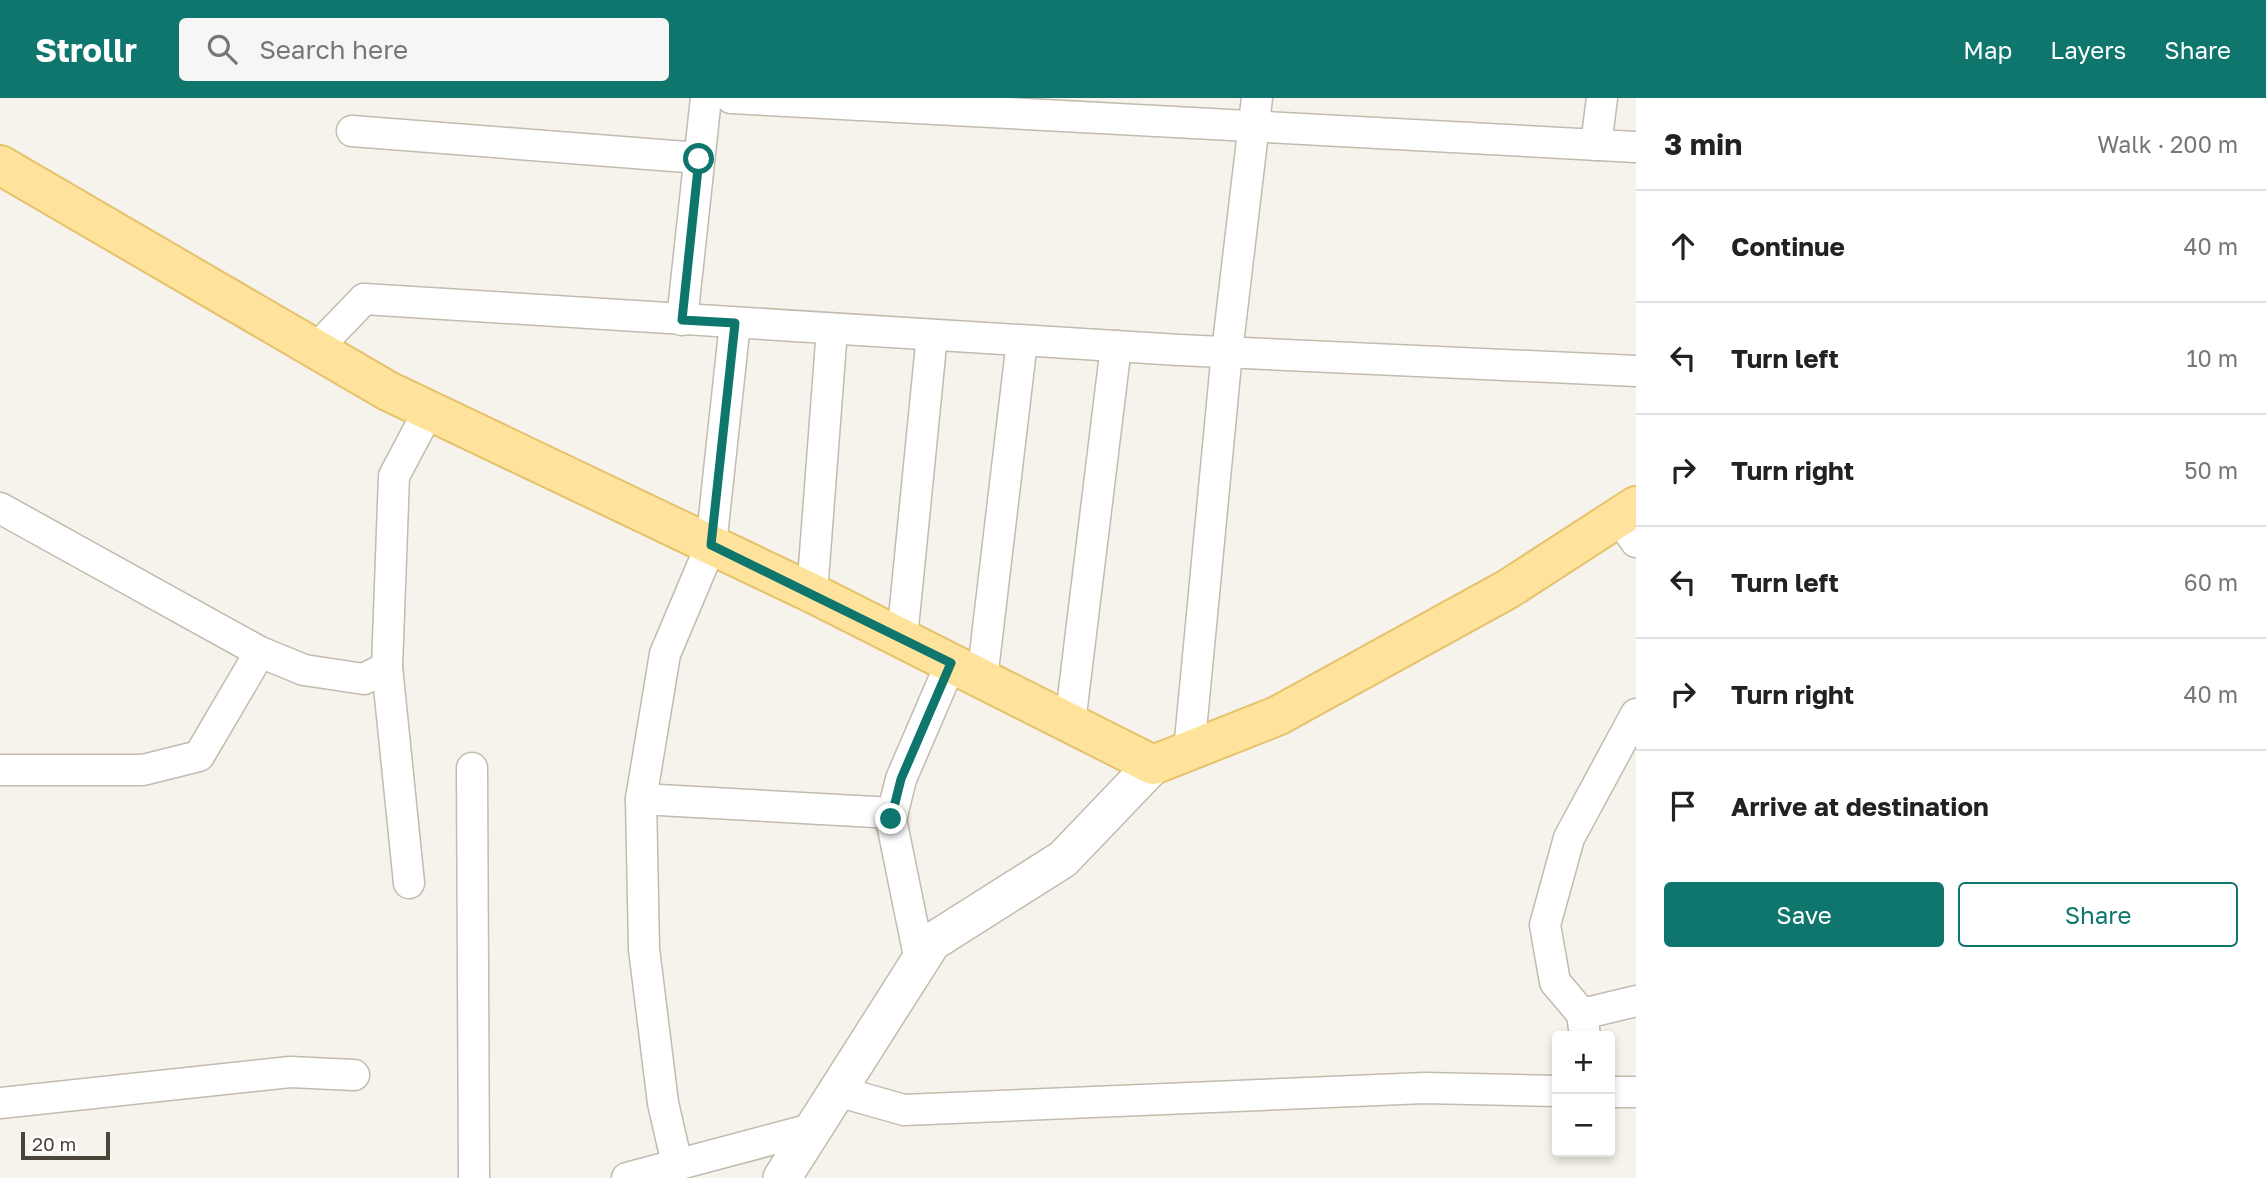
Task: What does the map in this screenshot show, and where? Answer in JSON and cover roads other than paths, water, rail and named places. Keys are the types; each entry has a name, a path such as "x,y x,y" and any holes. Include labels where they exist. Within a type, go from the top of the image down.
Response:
{"main road":[{"path":"0,165 388,391 812,593 1153,765 1278,716 1630,522"}],"street":[{"path":"682,320 706,98"},
{"path":"731,98 1255,112 1636,147"},
{"path":"1596,145 1602,98"},
{"path":"1189,751 1227,352 1255,112"},
{"path":"352,131 699,159"},
{"path":"316,349 364,299 1022,341 1636,372"},
{"path":"677,1164 663,1103 644,949 641,799 665,654 711,545 735,323"},
{"path":"812,593 832,329"},
{"path":"902,638 932,335"},
{"path":"920,961 914,941 893,813 901,779 967,671 1022,341"},
{"path":"1070,723 1116,346"},
{"path":"410,883 387,667 394,476 429,410"},
{"path":"0,508 260,652 304,670 364,679 387,667"},
{"path":"0,771 143,769 200,756 260,652"},
{"path":"1636,714 1569,838 1545,925 1555,982 1583,1025 1636,1001"},
{"path":"782,1178 932,942 1063,859 1153,765"},
{"path":"472,768 474,1178"},
{"path":"641,799 893,813"},
{"path":"0,1103 290,1072 354,1075"},
{"path":"838,1091 904,1110 1425,1088 1552,1091"},
{"path":"1615,1091 1636,1092"},
{"path":"627,1178 815,1128"}]}
